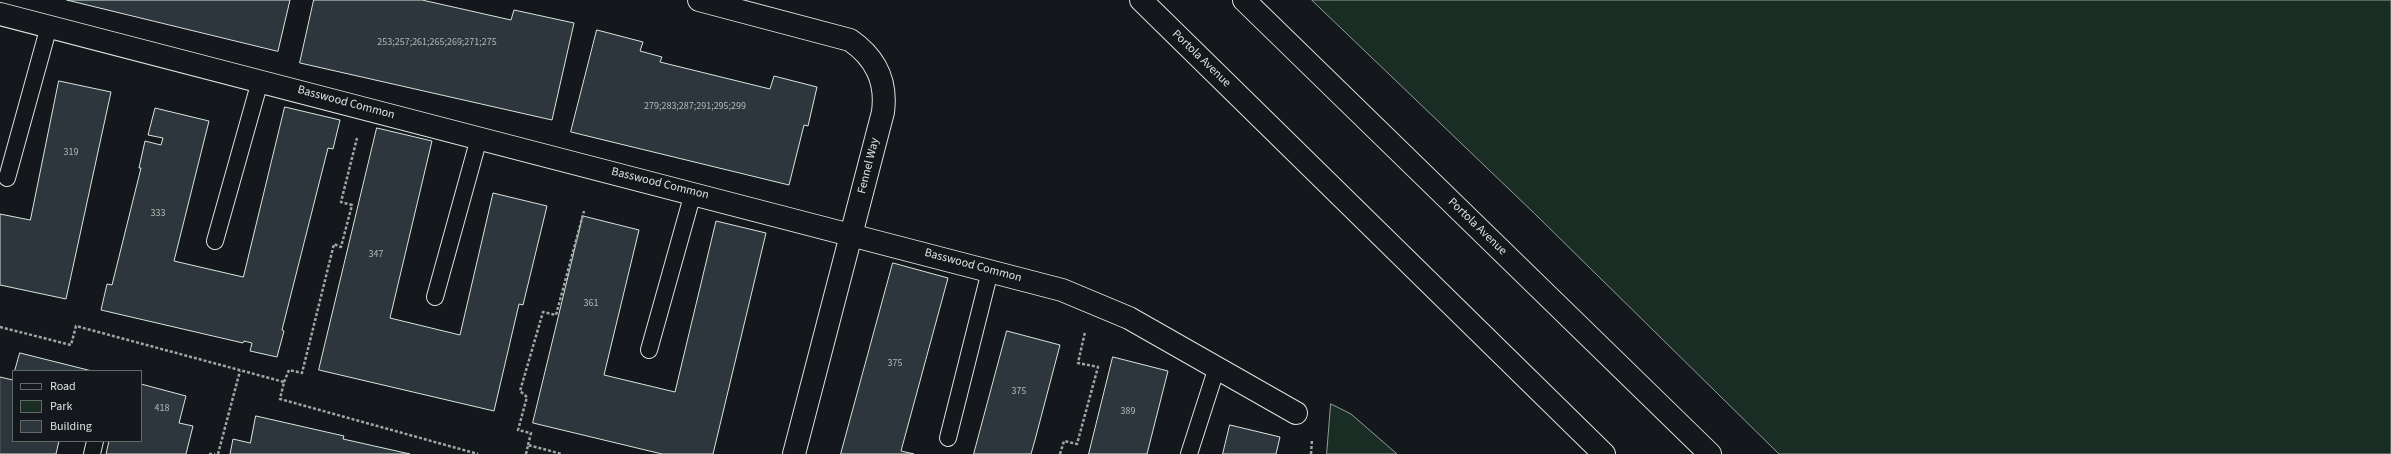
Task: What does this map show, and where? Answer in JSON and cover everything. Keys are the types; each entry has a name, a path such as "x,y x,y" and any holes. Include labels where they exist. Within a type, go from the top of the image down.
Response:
{"street":[{"name":"Fennel Way","path":"699,0 840,37 859,46 873,62 882,81 884,102 794,454"},
{"name":"Portola Avenue","path":"1141,0 1604,454"},
{"name":"Portola Avenue","path":"1244,0 1710,454"},
{"name":"Basswood Common","path":"0,14 1062,290 1098,303 1129,318 1217,367 1296,414"}],"lane":[{"path":"7,178 49,26"},
{"path":"215,241 260,81"},
{"path":"435,297 479,138"},
{"path":"649,350 693,193"},
{"path":"948,438 990,271"},
{"path":"1189,454 1217,367"},
{"path":"92,454 95,442"}],"path":[{"path":"364,108 341,202 352,205 341,247 334,244 302,373 289,370 284,382 280,399 477,454"},
{"path":"526,454 531,433 518,430 526,397 520,391 543,312 556,315 584,211"},
{"path":"1060,454 1064,441 1077,444 1098,367 1078,363 1087,325 1098,303"},
{"path":"0,326 71,345 76,326 284,382"},
{"path":"218,454 240,371"},
{"path":"528,445 562,454"},
{"path":"209,454 215,454"}],"green space":[{"path":"1312,0 2391,0 2391,454 1779,454 1535,214"},
{"path":"1331,404 1351,414 1397,454 1327,454"}],"building":[{"path":"67,0 290,0 278,51"},
{"path":"314,0 422,0 511,20 514,10 574,23 552,120 300,63"},
{"path":"597,30 643,42 640,51 662,57 660,62 770,89 774,76 817,87 808,126 804,125 789,185 571,132"},
{"path":"59,81 111,92 66,299 0,285 0,214 30,220"},
{"path":"285,107 340,120 333,149 328,148 282,330 284,331 277,357 250,351 252,343 244,341 243,343 101,310 107,284 112,285 141,168 139,168 145,141 161,145 163,138 148,135 155,108 209,121 174,261 243,277"},
{"path":"377,128 432,141 390,318 460,335 493,193 547,206 523,305 519,304 494,411 319,370"},
{"path":"583,216 639,230 604,375 675,392 716,221 766,233 713,454 662,454 533,423"},
{"path":"893,263 948,278 901,451 914,454 841,454"},
{"path":"1007,331 1060,345 1035,440 1031,454 974,454"},
{"path":"20,353 88,370 15,370"},
{"path":"1113,357 1168,371 1147,454 1089,454"},
{"path":"0,377 12,380 12,442 59,442 56,454 0,454"},
{"path":"142,384 186,396 179,423 193,426 186,454 106,454 109,442 142,442"},
{"path":"256,416 344,436 343,439 410,454 230,454 233,439 250,443"},
{"path":"1230,425 1280,437 1276,454 1223,454"}]}
